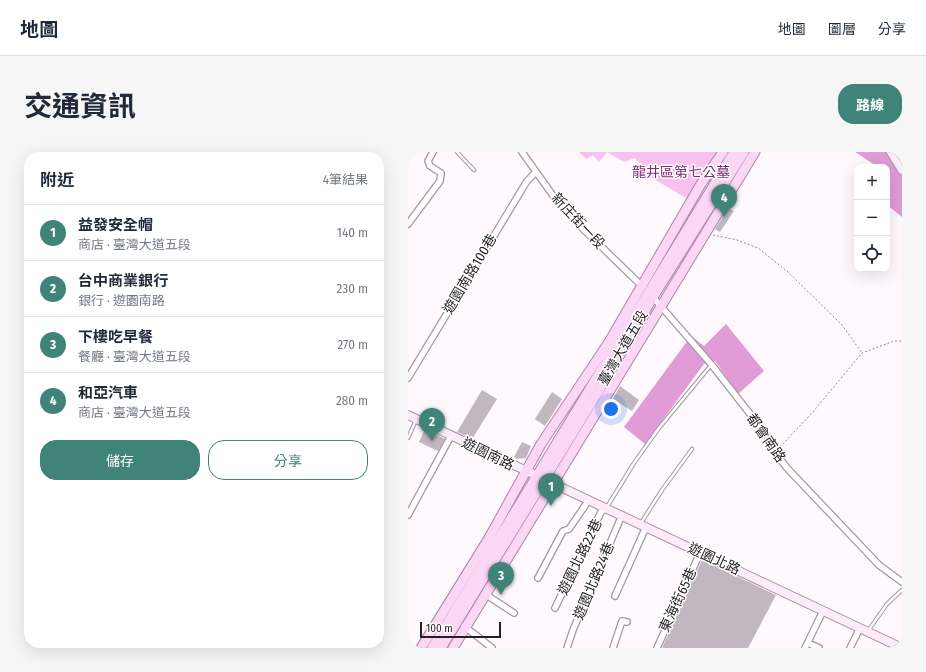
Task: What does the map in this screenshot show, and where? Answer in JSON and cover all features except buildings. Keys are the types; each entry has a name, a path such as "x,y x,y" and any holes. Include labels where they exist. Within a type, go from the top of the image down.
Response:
{"main road":[{"name":"臺灣大道五段","path":"432,648 449,619 618,359 647,291 706,177 723,152"},
{"name":"臺灣大道五段","path":"647,291 734,152"},
{"name":"臺灣大道五段","path":"441,648 449,619 489,538 541,444 609,342 647,291 744,152"},
{"name":"臺灣大道五段","path":"453,648 754,152"},
{"name":"臺灣大道五段","path":"421,648 449,619"}],"street":[{"path":"408,224 440,181 441,173 430,166 428,161 433,152"},
{"name":"新庄街一段","path":"522,152 554,197 580,226 647,291"},
{"path":"891,152 902,170"},
{"path":"900,152 902,156"},
{"name":"遊園南路100巷","path":"408,378 522,188 536,172"},
{"name":"都會南路","path":"647,291 661,304 711,364 772,442 787,468 810,494 837,520 879,565 902,582"},
{"name":"遊園南路","path":"408,416 526,472"},
{"path":"408,515 451,436"},
{"name":"遊園北路","path":"526,472 554,483 860,628 892,646 902,648"},
{"path":"538,578 562,531 569,529 589,500"},
{"name":"遊園北路22巷","path":"555,608 601,512 607,508"},
{"name":"遊園北路24巷","path":"567,648 573,630 622,515"},
{"path":"615,596 643,526"},
{"name":"東海街65巷","path":"657,648 700,553"},
{"path":"485,594 514,613"},
{"path":"819,648 806,645 823,611"},
{"path":"449,619 466,627 492,648"},
{"path":"613,648 622,620 627,622"},
{"path":"850,648 860,628"}],"lane":[{"path":"457,152 474,170"},
{"path":"607,508 634,463 659,428 711,364"},
{"path":"408,438 416,420"},
{"path":"643,526 662,490 692,449"},
{"path":"867,632 887,604 902,590"}],"path":[{"path":"705,233 737,240 758,248 802,285 842,325 862,352"},
{"path":"776,451 812,413 862,352 894,341 902,341"}],"green space":[{"path":"579,152 607,152 599,162 593,155 586,159"},
{"name":"龍井區第七公墓","path":"607,152 717,152 689,200 649,176 635,158 624,162"}],"shaded area":[{"path":"855,152 902,152 902,217 890,207 890,164 873,164"},
{"path":"726,324 764,371 738,394 715,361 704,364 645,444 624,427 691,336 704,346"}],"place":[{"name":"和亞汽車","path":"724,217"},
{"name":"台中商業銀行","path":"432,441"},
{"name":"益發安全帽","path":"551,506"},
{"name":"下樓吃早餐","path":"501,595"}]}
